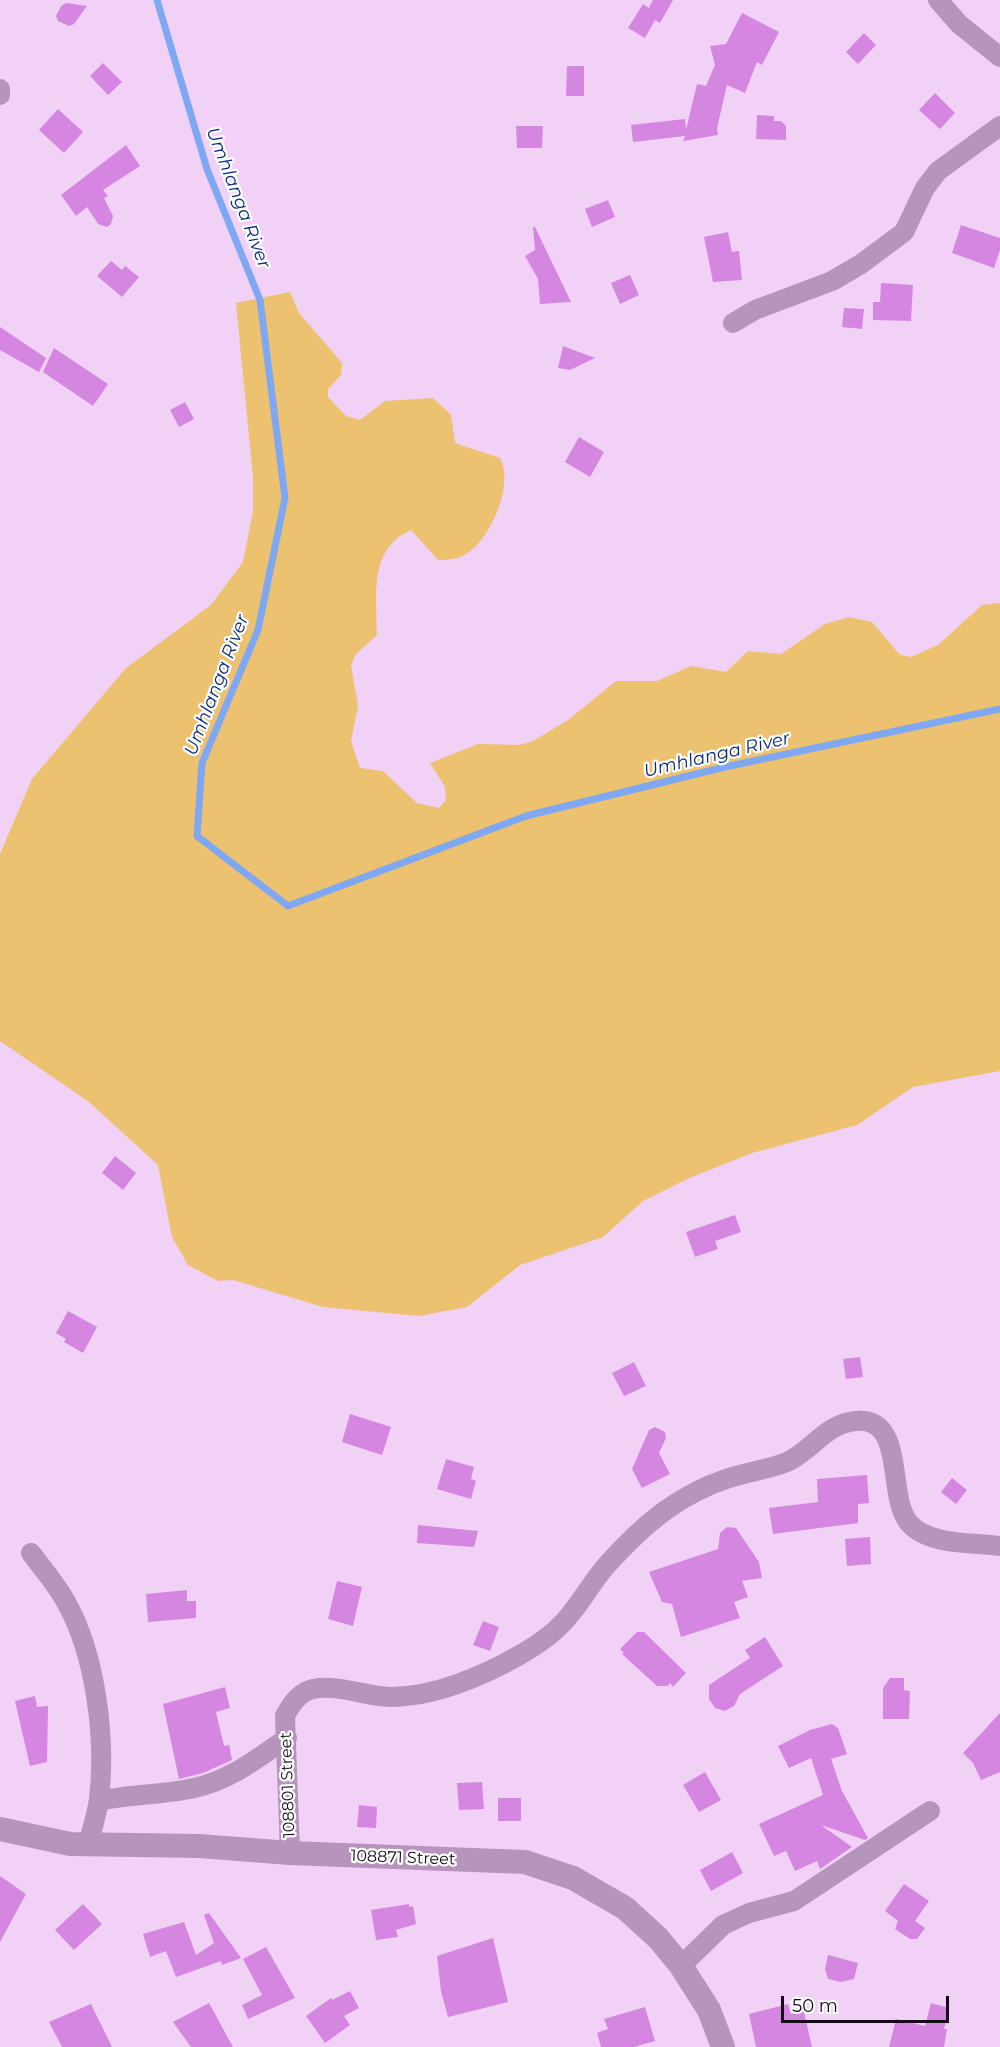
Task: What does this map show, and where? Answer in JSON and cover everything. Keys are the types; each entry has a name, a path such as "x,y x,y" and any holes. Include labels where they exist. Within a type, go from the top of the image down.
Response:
{"street":[{"path":"938,0 959,24 991,38 1000,57"},
{"path":"0,88 0,95"},
{"path":"733,323 755,310 832,281 861,264 904,232 925,188 938,171 1000,126"},
{"name":"108801 Street","path":"290,1853 285,1716 295,1700 312,1689 330,1688 391,1697 410,1695 477,1676 519,1655 547,1637 568,1617 606,1566 664,1511 725,1479 788,1461 819,1437 845,1423 858,1420 879,1427 884,1432 890,1444 899,1503 910,1524 934,1536 1000,1546"},
{"path":"31,1553 66,1601 82,1638 95,1694 101,1767 99,1801 88,1844"},
{"path":"99,1801 131,1794 194,1788 231,1775 287,1738"},
{"path":"681,1966 723,1926 749,1914 794,1901 930,1811"},
{"name":"108871 Street","path":"0,1829 70,1844 199,1846 290,1853 525,1862 573,1878 625,1908 658,1938 681,1966 709,2010 723,2047"}],"shaded area":[{"path":"290,292 299,313 342,363 341,375 328,389 328,397 346,416 360,420 385,401 433,398 451,415 455,443 500,458 504,469 502,495 493,522 478,544 469,552 455,559 438,560 411,530 397,538 388,549 381,561 376,590 377,635 356,654 351,665 358,706 351,741 360,768 383,771 417,803 439,808 446,800 445,787 430,763 478,744 520,745 533,741 568,720 616,681 657,681 691,666 726,672 748,651 781,654 825,624 849,617 872,622 900,655 911,657 938,645 982,605 1000,603 1000,1071 913,1087 857,1125 752,1153 687,1179 643,1201 603,1237 520,1265 467,1307 419,1316 323,1307 233,1280 218,1281 188,1265 172,1237 158,1165 89,1102 0,1041 0,854 32,779 126,668 211,605 243,562 253,511 253,477 236,303"}],"building":[{"path":"653,0 673,0 660,23 655,20 645,38 628,28 643,4 649,8"},
{"path":"66,3 87,6 74,24 69,26 58,21 56,16 61,6"},
{"path":"742,13 779,32 762,65 757,62 745,93 727,85 717,128 718,135 683,141 685,136 633,142 631,125 685,119 686,130 697,84 706,86 715,65 710,46 726,44"},
{"path":"864,33 876,45 858,64 846,52"},
{"path":"103,63 122,82 108,95 90,76"},
{"path":"567,66 584,66 584,96 566,96"},
{"path":"935,93 955,113 940,129 919,110"},
{"path":"58,109 83,132 64,153 39,130"},
{"path":"757,115 774,116 774,121 781,121 786,126 786,140 756,139"},
{"path":"516,126 543,126 542,148 517,148"},
{"path":"126,145 140,166 103,190 108,196 104,198 113,216 111,224 107,227 98,224 87,207 76,216 61,195"},
{"path":"608,200 615,217 592,227 585,209"},
{"path":"961,225 1000,238 1000,250 994,268 952,253"},
{"path":"533,227 571,302 540,304 538,279 525,256 535,250"},
{"path":"728,232 732,252 739,251 742,280 713,282 704,237"},
{"path":"111,261 122,270 125,266 139,277 122,297 97,276"},
{"path":"630,275 639,295 620,304 611,283"},
{"path":"881,283 913,285 911,321 873,320 873,302 880,302"},
{"path":"844,308 864,309 862,329 842,327"},
{"path":"0,327 46,358 39,372 0,350"},
{"path":"563,346 595,358 570,370 558,368"},
{"path":"54,348 108,384 93,406 43,372"},
{"path":"185,402 194,419 179,427 170,410"},
{"path":"579,437 604,452 590,477 565,462"},
{"path":"115,1156 136,1173 123,1190 102,1173"},
{"path":"735,1215 741,1232 715,1241 718,1249 695,1257 686,1232"},
{"path":"68,1311 97,1327 83,1353 64,1342 66,1339 56,1333"},
{"path":"860,1357 863,1377 846,1379 843,1359"},
{"path":"634,1362 646,1386 624,1396 612,1373"},
{"path":"350,1414 391,1427 382,1455 342,1442"},
{"path":"655,1427 665,1432 666,1438 659,1453 670,1474 642,1488 632,1469 649,1430"},
{"path":"446,1459 474,1467 471,1479 476,1481 471,1499 437,1489"},
{"path":"867,1475 869,1503 858,1504 858,1523 773,1534 769,1508 818,1502 817,1479"},
{"path":"952,1478 967,1490 956,1504 941,1492"},
{"path":"418,1525 478,1531 474,1547 417,1543"},
{"path":"727,1527 736,1528 759,1562 762,1578 742,1581 748,1597 734,1602 740,1618 681,1637 672,1604 662,1602 649,1572 718,1549 720,1533"},
{"path":"870,1537 871,1564 847,1566 845,1539"},
{"path":"337,1581 362,1587 353,1626 328,1619"},
{"path":"187,1590 187,1601 196,1601 196,1618 148,1622 146,1594"},
{"path":"483,1621 499,1627 490,1651 473,1645"},
{"path":"637,1632 644,1632 686,1673 673,1687 670,1683 668,1686 657,1686 622,1654 624,1653 620,1649"},
{"path":"765,1637 783,1666 740,1694 734,1706 725,1711 715,1708 709,1699 709,1685 750,1658 745,1650"},
{"path":"890,1678 904,1678 904,1690 910,1691 909,1719 883,1719 883,1688"},
{"path":"225,1687 230,1708 216,1712 224,1746 229,1745 232,1760 203,1773 179,1779 163,1704"},
{"path":"35,1696 37,1707 48,1706 47,1762 30,1766 15,1701"},
{"path":"1000,1713 1000,1772 981,1780 973,1763 963,1753"},
{"path":"832,1724 838,1728 847,1754 831,1759 842,1791 868,1838 865,1840 821,1825 852,1847 820,1869 817,1861 795,1871 786,1851 774,1856 759,1824 823,1795 811,1758 789,1768 778,1746 810,1730"},
{"path":"705,1772 721,1800 699,1812 683,1785"},
{"path":"482,1782 484,1809 459,1810 457,1783"},
{"path":"498,1798 521,1798 521,1821 498,1821"},
{"path":"359,1805 377,1807 376,1828 357,1827"},
{"path":"732,1852 743,1873 711,1891 700,1870"},
{"path":"0,1876 26,1894 0,1942"},
{"path":"904,1884 929,1901 915,1921 925,1928 917,1939 910,1939 895,1929 898,1921 885,1911"},
{"path":"83,1904 102,1924 74,1950 55,1930"},
{"path":"409,1904 409,1907 413,1906 416,1924 396,1930 398,1937 376,1940 371,1910"},
{"path":"209,1913 241,1958 222,1965 221,1961 176,1977 166,1951 150,1957 143,1934 184,1922 196,1955 214,1943 204,1915"},
{"path":"493,1938 508,2002 448,2017 441,1991 437,1956"},
{"path":"266,1947 295,1998 248,2019 242,2005 262,1995 243,1959"},
{"path":"828,1955 858,1963 854,1979 841,1982 828,1979 825,1969"},
{"path":"350,1991 359,2008 344,2016 350,2025 325,2043 306,2016 331,1998 332,2000"},
{"path":"209,2003 233,2047 191,2047 173,2022"},
{"path":"931,2003 949,2008 944,2029 947,2029 944,2047 889,2047 896,2019 925,2026"},
{"path":"91,2004 112,2047 62,2047 49,2022"},
{"path":"788,2004 791,2014 804,2012 812,2047 756,2047 749,2014"},
{"path":"645,2007 655,2041 634,2047 601,2047 597,2033 608,2029 604,2019"}],"waterway":[{"name":"Umhlanga River","path":"157,0 207,169 260,300 285,498 258,630 202,763 197,836 288,906 526,816 725,767 1000,709"}]}
